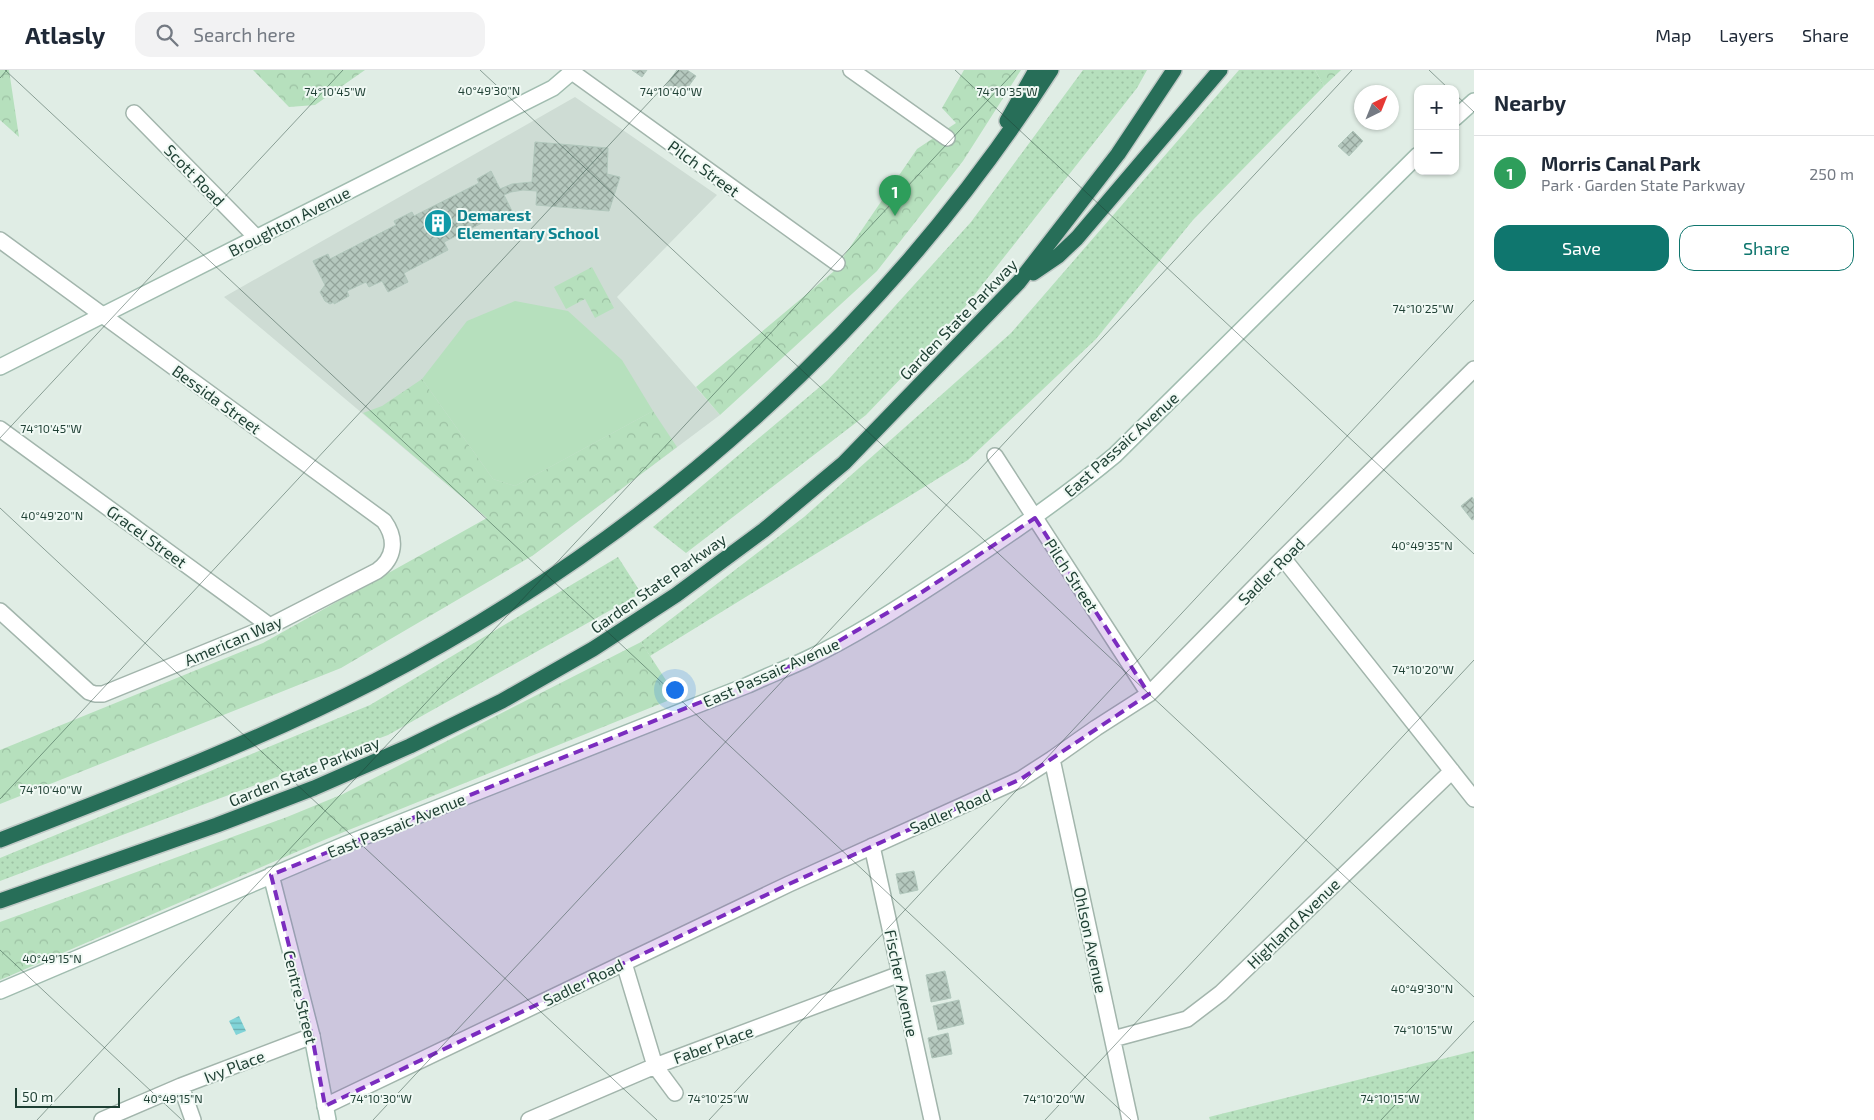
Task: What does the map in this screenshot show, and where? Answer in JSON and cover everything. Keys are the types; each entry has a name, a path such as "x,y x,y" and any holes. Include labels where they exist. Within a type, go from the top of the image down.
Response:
{"highway":[{"path":"968,189 1036,70"},
{"path":"0,840 191,765 287,724 375,681 462,632 547,580 626,524 698,467 765,410 837,341 893,280 968,189 1028,106 1051,70"},
{"name":"Garden State Parkway","path":"0,901 217,825 314,788 410,746 502,701 593,649 676,595 764,530 844,463 1019,282 1118,154 1174,70"},
{"path":"1019,282 1058,256 1076,238 1220,70"}],"street":[{"path":"851,70 947,138"},
{"name":"Broughton Avenue","path":"0,367 553,88 573,71"},
{"name":"Pilch Street","path":"573,71 836,263"},
{"path":"1459,115 1474,102"},
{"name":"Scott Road","path":"134,113 256,237"},
{"name":"East Passaic Avenue","path":"0,992 271,875 748,685 808,659 863,629 1035,518 1076,487 1141,430 1414,159"},
{"name":"Bessida Street","path":"0,240 384,521 390,529 393,538 393,548 385,565 373,573"},
{"name":"Sadler Road","path":"326,1113 624,963 872,846 1021,779 1052,760 1096,728 1149,694 1474,369"},
{"name":"Gracel Street","path":"0,429 270,626"},
{"name":"Pilch Street","path":"996,456 1149,694"},
{"path":"1283,558 1474,799"},
{"name":"American Way","path":"0,611 89,692 95,694 111,691 270,626 373,573"},
{"name":"Ohlson Avenue","path":"1052,760 1130,1120"},
{"name":"Highland Avenue","path":"1112,1039 1187,1019 1221,993 1452,771"},
{"name":"Fischer Avenue","path":"872,846 932,1120"},
{"name":"Centre Street","path":"271,875 312,1036 326,1113"},
{"path":"624,963 655,1066 675,1093"},
{"name":"Faber Place","path":"529,1120 655,1066 900,974"},
{"name":"Ivy Place","path":"103,1120 181,1086 312,1036"},
{"path":"181,1086 192,1120"}],"highlighted area":[{"path":"1035,518 1149,694 1021,779 789,884 325,1106 312,1036 271,875 808,659 916,596"}],"shaded area":[{"name":"Demarest Elementary School","path":"575,97 717,195 617,297 720,415 532,556 224,297"}],"green space":[{"path":"0,70 9,70 19,137 0,120"},
{"path":"253,70 365,70 315,105 289,107"},
{"path":"964,70 1021,70 963,161 877,271 720,415 696,387 833,272 917,149 956,123 942,108"},
{"path":"1083,70 1147,70 1137,88 946,331 866,415 686,553 653,527 828,380 971,222"},
{"path":"1239,70 1315,70 1324,86 1193,220 1096,339 968,460 650,656 641,642 804,517 1011,333"},
{"path":"1315,70 1341,70 1324,86"},
{"path":"592,267 614,308 595,318 585,299 566,309 554,287"},
{"path":"515,301 568,311 622,360 653,411 515,486 493,479 422,379 467,321"},
{"path":"422,379 493,479 515,486 653,411 677,447 532,556 341,668 0,804 0,750 263,643 487,518 363,413 382,406"},
{"path":"618,557 641,593 388,735 0,881 0,858 370,705"},
{"path":"641,642 677,697 324,840 0,980 0,922 287,817 343,794"},
{"path":"1474,1051 1474,1120 1210,1120 1209,1117"}],"water":[{"path":"239,1016 246,1031 236,1035 229,1021"}],"building":[{"path":"632,70 647,70 642,77"},
{"path":"677,70 687,70 696,76 680,98 665,87"},
{"path":"1353,131 1363,141 1349,156 1338,146"},
{"name":"Demarest Elementary School","path":"535,142 608,148 607,174 620,177 609,211 536,205 537,191 523,190 511,192 504,195 513,213 498,221 496,216 444,242 448,250 404,273 408,282 388,292 382,281 369,287 366,282 347,291 349,296 334,304 334,302 330,304 325,301 320,292 325,285 313,261 328,254 330,259 396,225 394,221 412,212 414,216 479,183 477,179 491,171 500,189 512,184 532,182"},
{"path":"1472,497 1474,500 1474,519 1472,520 1461,506"},
{"path":"914,871 918,890 900,894 896,874"},
{"path":"945,971 951,998 931,1002 926,975"},
{"path":"959,1000 964,1024 938,1030 933,1006"},
{"path":"948,1033 952,1054 932,1058 928,1038"}],"place":[{"name":"Morris Canal Park","path":"895,216"},
{"name":"Demarest Elementary School","path":"438,223"}]}
